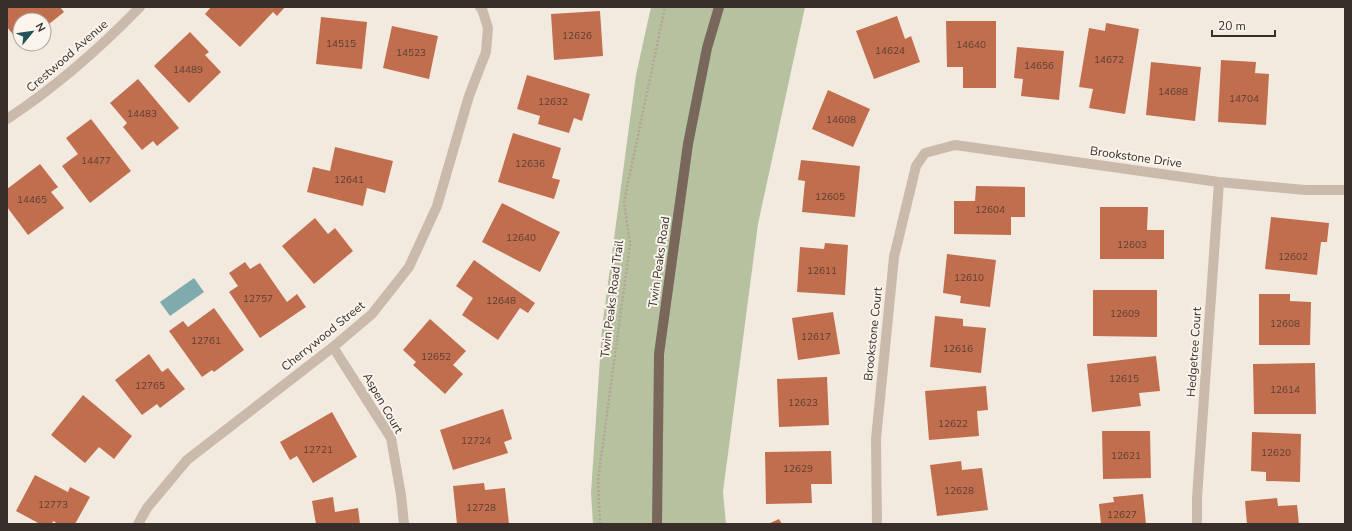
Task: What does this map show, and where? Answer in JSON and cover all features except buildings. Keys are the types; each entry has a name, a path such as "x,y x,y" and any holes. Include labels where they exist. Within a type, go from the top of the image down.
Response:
{"main road":[{"name":"Twin Peaks Road","path":"657,524 659,354 688,144 707,48 719,7"}],"street":[{"name":"Crestwood Avenue","path":"7,119 35,101 105,43 140,7"},
{"name":"Cherrywood Street","path":"138,524 147,508 187,460 333,347 372,314 409,267 437,206 469,96 486,52 488,28 481,8"},
{"name":"Brookstone Drive","path":"925,153 955,145 1219,182 1305,190 1345,190"},
{"name":"Brookstone Court","path":"877,524 876,439 894,257 916,166 925,153"},
{"name":"Hedgetree Court","path":"1198,524 1197,498 1219,182"},
{"name":"Aspen Court","path":"333,347 391,438 401,495 404,524"}],"path":[{"name":"Twin Peaks Road Trail","path":"600,524 598,480 630,244 624,202 665,7"}],"green space":[{"path":"651,7 805,7 758,224 723,492 726,524 593,524 591,493 602,328 636,75"}],"water":[{"path":"194,278 204,292 170,316 160,302"}]}
